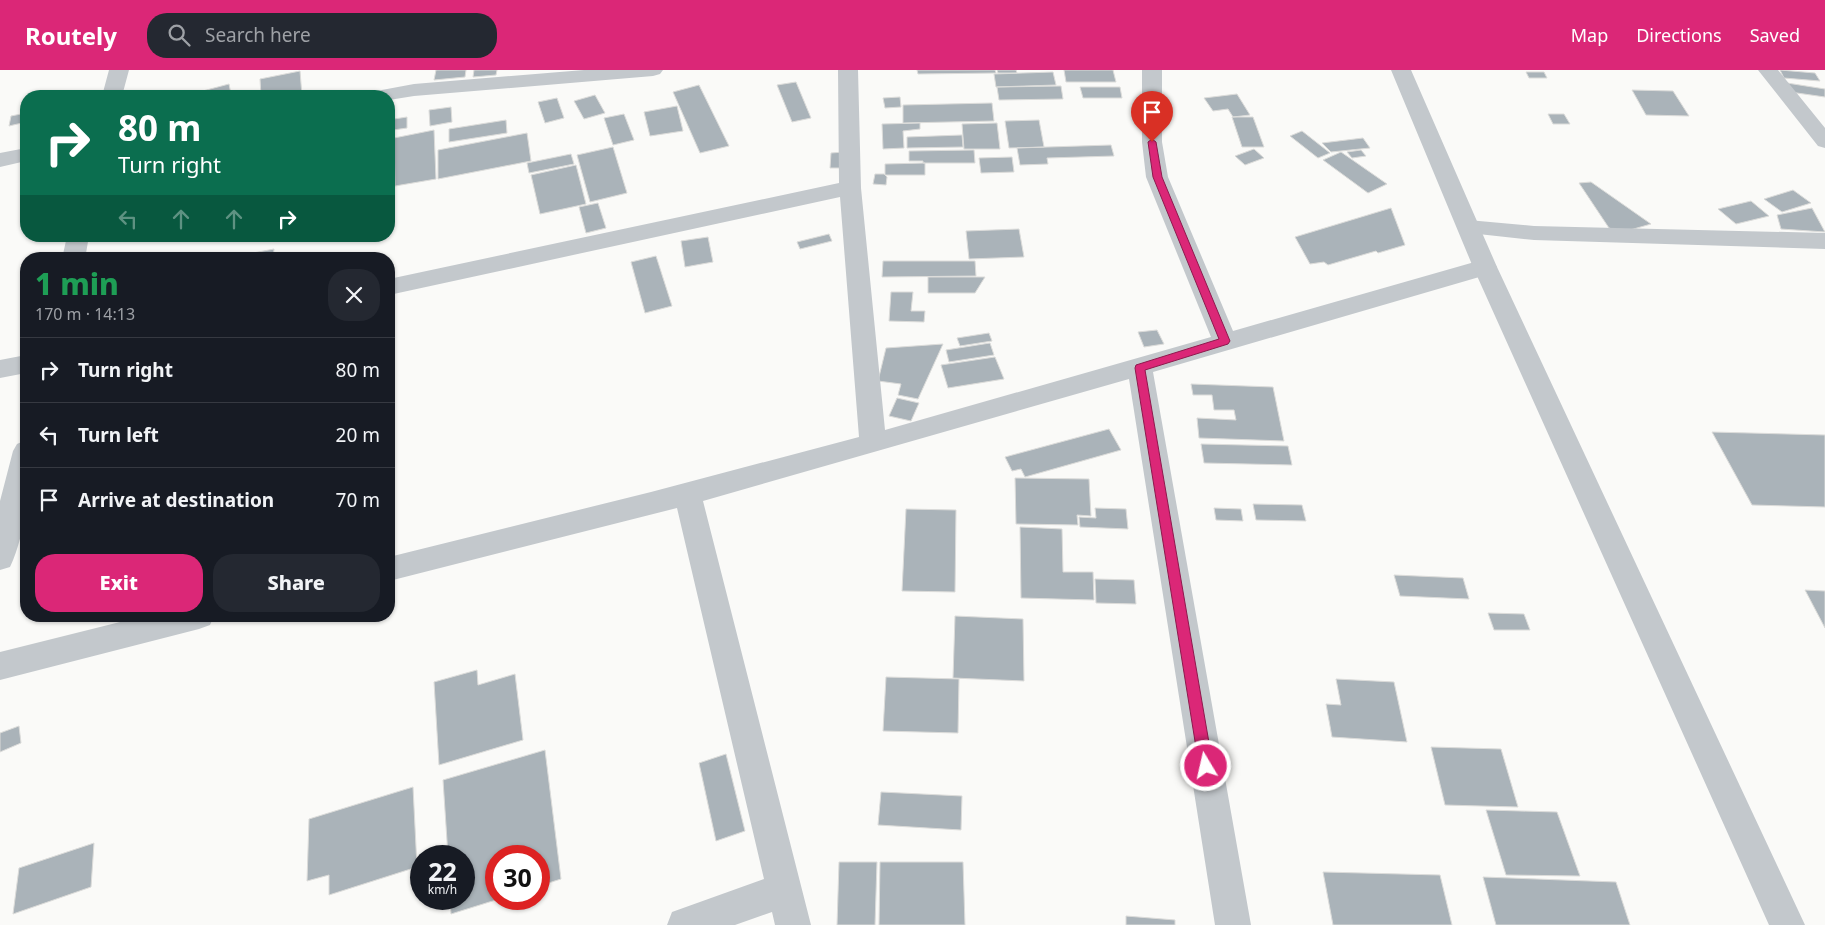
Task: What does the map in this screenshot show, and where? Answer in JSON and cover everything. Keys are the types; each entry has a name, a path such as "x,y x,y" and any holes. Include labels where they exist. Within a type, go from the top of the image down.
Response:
{"street":[{"path":"114,90 119,70"},
{"path":"413,70 414,90"},
{"path":"395,93 653,70"},
{"path":"848,70 850,188 873,442"},
{"path":"1152,70 1152,142 1157,177 1225,341"},
{"path":"1401,70 1485,267 1786,925"},
{"path":"1768,70 1825,142"},
{"path":"0,160 20,156"},
{"path":"395,286 850,188"},
{"path":"1468,227 1534,232 1825,242"},
{"path":"395,567 687,494 1140,368 1225,341 1485,267"},
{"path":"0,369 20,365"},
{"path":"1140,368 1233,925"},
{"path":"0,558 20,476"},
{"path":"687,494 793,925"},
{"path":"0,666 175,622"},
{"path":"685,925 783,890"}],"building":[{"path":"436,70 466,70 465,77 434,80"},
{"path":"474,70 497,70 496,75 473,77"},
{"path":"917,70 995,70 996,73 918,74"},
{"path":"997,70 1016,70 1017,73 998,73"},
{"path":"1064,70 1113,70 1116,82 1066,82"},
{"path":"1780,70 1815,73 1820,81 1784,78"},
{"path":"300,71 302,90 261,90 260,79"},
{"path":"1053,72 1056,85 996,87 994,74"},
{"path":"1526,72 1544,72 1547,78 1529,78"},
{"path":"796,82 811,118 792,122 777,85"},
{"path":"1787,83 1825,89 1825,97 1790,92"},
{"path":"229,84 230,90 206,90"},
{"path":"699,85 729,146 700,153 673,92"},
{"path":"1061,86 1063,99 999,100 997,87"},
{"path":"1080,87 1120,87 1122,98 1083,98"},
{"path":"1632,90 1673,91 1689,116 1646,115"},
{"path":"1237,94 1250,115 1233,117 1228,109 1213,111 1204,98"},
{"path":"595,95 605,113 584,119 574,101"},
{"path":"900,97 901,107 885,108 883,98"},
{"path":"557,98 564,118 545,123 538,102"},
{"path":"992,103 994,121 903,123 903,105"},
{"path":"677,106 683,131 650,136 644,112"},
{"path":"451,107 452,122 430,126 429,110"},
{"path":"20,114 20,123 9,126 11,116"},
{"path":"624,114 634,140 613,145 604,118"},
{"path":"1548,114 1564,114 1570,124 1553,124"},
{"path":"407,117 407,128 395,130 395,119"},
{"path":"1232,117 1253,117 1264,147 1242,147"},
{"path":"506,120 507,133 449,142 449,129"},
{"path":"1039,120 1044,147 1009,148 1005,121"},
{"path":"920,123 920,129 903,131 904,148 883,149 882,124"},
{"path":"997,123 1000,149 964,149 962,124"},
{"path":"434,130 436,179 395,186 395,138"},
{"path":"1302,131 1330,153 1318,158 1290,136"},
{"path":"527,133 531,161 438,179 438,150"},
{"path":"962,135 963,147 907,148 907,137"},
{"path":"1363,138 1370,148 1331,152 1322,143"},
{"path":"1111,145 1114,156 1047,158 1048,164 1020,165 1017,148"},
{"path":"613,147 627,193 590,202 577,155"},
{"path":"1254,149 1264,158 1245,165 1235,156"},
{"path":"974,150 975,163 923,163 923,161 909,161 909,151"},
{"path":"1361,150 1366,156 1352,158 1347,152"},
{"path":"844,152 843,168 830,168 831,153"},
{"path":"1341,152 1387,184 1368,193 1323,160"},
{"path":"571,154 574,164 529,173 527,163"},
{"path":"1012,157 1014,172 981,173 979,158"},
{"path":"925,163 925,175 885,175 885,164"},
{"path":"576,165 586,204 540,214 531,175"},
{"path":"875,174 884,174 887,177 886,185 873,184"},
{"path":"1591,182 1651,224 1623,232 1609,228 1579,183"},
{"path":"1793,190 1811,203 1782,212 1764,199"},
{"path":"1751,201 1769,216 1736,224 1718,209"},
{"path":"598,203 606,228 586,233 579,207"},
{"path":"1391,208 1405,245 1328,265 1324,262 1310,264 1295,237"},
{"path":"1812,208 1825,232 1781,229 1777,215"},
{"path":"1019,229 1024,257 969,259 966,231"},
{"path":"829,234 832,241 800,249 797,242"},
{"path":"708,237 713,262 685,267 681,241"},
{"path":"274,249 274,252 258,252"},
{"path":"656,256 672,306 645,313 631,262"},
{"path":"883,261 975,261 976,276 882,277"},
{"path":"928,277 985,277 975,293 928,293"},
{"path":"891,292 913,292 911,311 925,311 924,322 889,321"},
{"path":"1157,330 1164,344 1144,347 1138,332"},
{"path":"989,333 992,341 960,346 957,338"},
{"path":"990,343 994,355 949,362 946,350"},
{"path":"943,344 918,399 898,395 901,384 878,381 886,348"},
{"path":"995,357 1004,379 948,388 941,365"},
{"path":"1191,384 1273,387 1284,441 1199,438 1197,418 1236,420 1234,410 1214,410 1212,395 1193,395"},
{"path":"897,398 919,403 911,421 889,416"},
{"path":"1109,429 1121,450 1025,477 1021,469 1012,471 1005,457"},
{"path":"1712,432 1825,435 1825,507 1752,505"},
{"path":"1201,444 1288,446 1292,465 1204,463"},
{"path":"1015,478 1089,479 1091,516 1077,515 1078,525 1016,524"},
{"path":"1253,504 1302,505 1306,521 1256,520"},
{"path":"1095,508 1126,509 1128,529 1080,527 1079,517 1096,518"},
{"path":"1214,508 1241,509 1243,521 1216,520"},
{"path":"906,509 956,510 955,592 902,591"},
{"path":"1020,527 1062,529 1063,572 1093,572 1094,600 1021,598"},
{"path":"1394,575 1463,578 1469,599 1400,596"},
{"path":"1095,579 1134,580 1136,604 1096,603"},
{"path":"1805,590 1825,591 1825,628"},
{"path":"1488,613 1524,614 1530,630 1494,630"},
{"path":"955,616 1023,619 1024,681 953,678"},
{"path":"477,670 478,685 515,674 523,740 439,765 434,682"},
{"path":"886,677 959,679 958,733 883,731"},
{"path":"1336,679 1394,682 1407,742 1332,737 1326,704 1341,705"},
{"path":"19,726 21,743 0,752 0,733"},
{"path":"1431,747 1501,749 1518,807 1445,805"},
{"path":"545,750 561,879 550,882 550,845 485,845 485,903 475,906 475,845 447,845 443,780"},
{"path":"726,754 745,831 716,841 699,763"},
{"path":"413,787 416,845 410,845 410,869 329,895 329,875 307,881 309,819"},
{"path":"881,792 962,796 961,830 878,825"},
{"path":"1486,810 1557,812 1580,876 1506,875"},
{"path":"94,843 91,887 13,914 19,868"},
{"path":"839,862 877,862 875,925 837,925"},
{"path":"880,862 963,862 965,925 879,925"},
{"path":"1323,872 1440,875 1452,925 1333,925"},
{"path":"1483,877 1616,882 1630,925 1496,925"},
{"path":"451,910 464,910 451,914"},
{"path":"1126,916 1175,920 1175,925 1126,925"}],"route":[{"path":"1152,142 1157,177 1225,341 1140,368 1206,766"}]}
